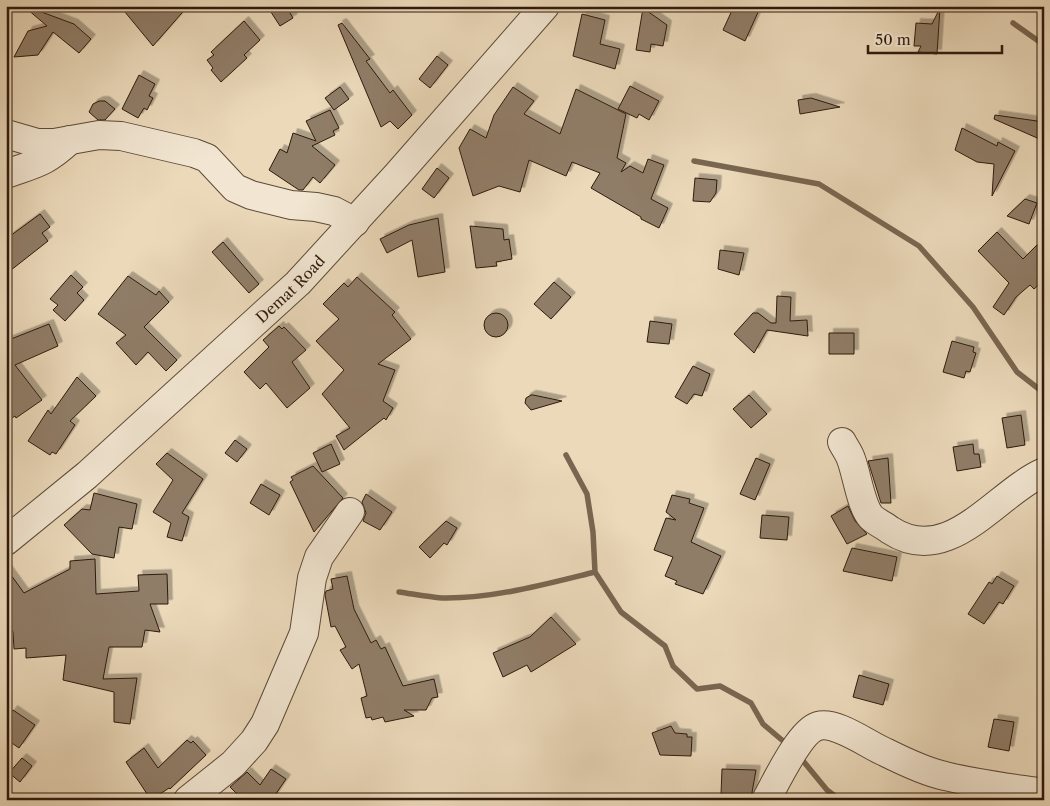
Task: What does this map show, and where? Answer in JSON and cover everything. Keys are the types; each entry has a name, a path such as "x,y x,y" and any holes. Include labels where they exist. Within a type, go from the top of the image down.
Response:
{"street":[{"name":"Demat Road","path":"6,541 72,488 298,283 355,222 544,6"},
{"path":"6,134 37,143 54,143 99,135 121,136 202,155 235,188 270,201 334,211 355,222"},
{"path":"6,174 40,164 71,139"},
{"path":"842,442 851,458 871,517 913,542 924,542 943,537 972,524 1044,472"},
{"path":"188,800 233,764 254,741 265,724 304,633 312,578 319,557 350,512"},
{"path":"766,800 805,734 818,726 830,726 885,752 944,776 1044,793"}],"building":[{"path":"120,6 188,6 153,46"},
{"path":"267,6 286,6 293,18 280,26"},
{"path":"734,6 750,6 759,10 745,41 723,30"},
{"path":"28,7 74,24 91,39 79,53 53,32 38,55 14,57 28,31 47,26 27,9"},
{"path":"643,8 667,25 663,46 651,44 650,52 636,50"},
{"path":"940,8 937,54 918,52 921,46 914,46 916,23 932,24"},
{"path":"582,14 605,20 600,44 620,49 615,69 573,56"},
{"path":"244,21 260,40 244,55 247,58 221,82 211,70 213,68 207,60 214,55 211,52"},
{"path":"342,23 370,59 366,61 390,93 393,90 412,115 398,129 390,121 381,127 338,25"},
{"path":"437,56 448,65 430,88 419,79"},
{"path":"139,75 155,84 149,96 153,98 147,110 144,108 138,118 122,109"},
{"path":"630,86 659,101 649,120 639,114 637,118 618,109"},
{"path":"340,87 349,99 334,110 325,98"},
{"path":"513,87 534,101 524,114 560,134 576,89 626,114 617,158 626,163 621,172 630,166 643,173 648,159 664,165 651,199 668,208 659,228 591,188 600,173 572,162 566,176 529,160 520,192 499,186 473,196 459,148 470,129 486,138 494,115"},
{"path":"811,98 840,107 800,114 798,100"},
{"path":"105,101 115,109 105,120 98,120 89,112 93,104"},
{"path":"330,110 339,128 333,131 335,135 312,146 335,165 320,183 313,177 303,190 299,190 269,170 280,149 287,153 293,133 316,141 306,121"},
{"path":"995,115 1044,122 1044,141 994,119"},
{"path":"962,128 997,146 998,142 1015,151 992,196 994,164 977,162 955,150"},
{"path":"437,168 449,178 434,198 422,189"},
{"path":"695,178 717,180 716,193 710,202 693,201"},
{"path":"1025,199 1037,203 1029,224 1007,216"},
{"path":"40,214 50,227 42,233 48,241 6,274 6,239"},
{"path":"438,218 445,272 418,277 412,240 387,253 380,239 409,225"},
{"path":"470,226 503,229 504,240 509,239 512,259 496,262 497,266 476,268"},
{"path":"997,232 1023,259 1037,245 1044,252 1044,280 1034,289 1030,285 1016,297 1004,315 993,307 1009,283 978,251"},
{"path":"223,242 259,284 249,293 212,252"},
{"path":"720,250 744,253 739,275 718,269"},
{"path":"71,275 83,287 77,293 84,300 65,321 53,310 58,305 50,299"},
{"path":"128,276 156,295 159,291 169,302 144,327 177,360 166,371 148,352 136,365 116,343 126,335 98,314"},
{"path":"357,277 395,312 392,315 411,339 378,364 395,370 383,401 393,408 386,420 384,418 344,450 336,436 350,428 322,394 344,370 316,341 339,319 323,304 344,283 348,287"},
{"path":"554,282 571,297 551,319 534,304"},
{"path":"777,296 791,297 790,321 807,320 808,336 767,330 754,353 734,334 753,313 758,313 771,323 776,323"},
{"path":"496,313 505,316 508,325 505,334 496,337 487,334 484,325 487,316"},
{"path":"650,321 672,324 669,344 647,342"},
{"path":"49,324 58,346 15,365 42,400 16,418 15,416 6,422 6,341"},
{"path":"279,326 282,329 284,327 306,350 292,362 310,388 287,408 266,383 260,389 244,372 269,347 263,340"},
{"path":"829,333 854,333 854,354 829,354"},
{"path":"952,341 974,347 973,352 976,353 970,372 966,371 964,378 943,372"},
{"path":"693,366 710,374 702,396 694,394 687,404 675,397"},
{"path":"77,377 96,396 70,421 75,425 56,454 52,452 50,455 28,441 48,410 51,414"},
{"path":"531,395 562,401 531,410 525,403 526,398"},
{"path":"749,395 767,414 751,428 733,409"},
{"path":"1021,415 1025,445 1007,448 1002,418"},
{"path":"235,440 247,449 237,462 225,453"},
{"path":"331,444 340,464 322,472 313,453"},
{"path":"973,444 974,454 979,454 981,467 957,471 953,447"},
{"path":"167,453 203,479 182,513 189,517 182,541 167,537 171,523 153,512 173,480 156,464"},
{"path":"756,458 770,464 755,500 740,494"},
{"path":"888,458 891,503 881,503 868,461"},
{"path":"313,466 343,498 314,532 290,482 293,480 291,477"},
{"path":"261,484 280,495 269,515 250,503"},
{"path":"94,493 137,504 132,529 119,527 114,558 92,554 64,525 82,509 90,510"},
{"path":"366,494 392,512 380,530 363,521 366,513 362,502"},
{"path":"672,495 690,499 689,503 704,508 691,542 721,556 703,594 675,584 677,581 665,576 673,557 654,550 666,518 676,520 666,512"},
{"path":"848,506 855,521 867,534 847,544 831,516"},
{"path":"762,515 789,517 787,540 760,538"},
{"path":"446,521 457,528 447,545 444,543 430,558 419,547"},
{"path":"852,548 897,557 892,581 843,571"},
{"path":"95,559 96,594 139,591 138,575 167,574 168,604 150,604 160,632 145,630 142,647 109,647 103,679 137,678 130,724 114,722 114,692 63,680 66,655 26,658 26,648 14,649 13,632 6,622 6,568 24,593 70,569 70,561"},
{"path":"347,576 354,609 371,643 376,640 381,649 385,647 403,686 434,679 438,697 432,698 426,710 404,710 414,716 385,722 383,717 372,720 371,717 366,718 361,698 367,696 359,664 352,669 340,650 346,647 335,626 331,627 325,595 326,591 333,589 331,579"},
{"path":"997,576 1014,586 1003,604 999,602 984,624 968,614 989,582 992,584"},
{"path":"551,617 576,644 531,672 527,665 503,677 493,653 530,637"},
{"path":"859,675 889,684 883,705 853,697"},
{"path":"13,710 35,725 19,748 6,739 6,720"},
{"path":"994,719 1014,722 1009,751 988,747"},
{"path":"671,726 675,733 687,734 687,737 692,737 691,756 660,755 652,733"},
{"path":"187,740 191,743 193,741 206,755 170,789 151,800 126,762 144,748 158,768"},
{"path":"22,758 32,766 20,782 9,773"},
{"path":"271,769 286,779 273,798 275,800 243,800 230,787 247,772 260,785"},
{"path":"722,769 756,770 751,798 721,794"}],"waterway":[{"path":"1013,23 1044,45"},
{"path":"694,161 819,184 919,246 973,307 1017,372 1044,393"},
{"path":"566,455 587,494 593,532 595,572 621,612 665,646 673,666 697,689 720,686 751,703 763,724 789,746"},
{"path":"399,592 442,598 461,598 519,590 595,572"},
{"path":"799,756 827,790 840,800"}]}
